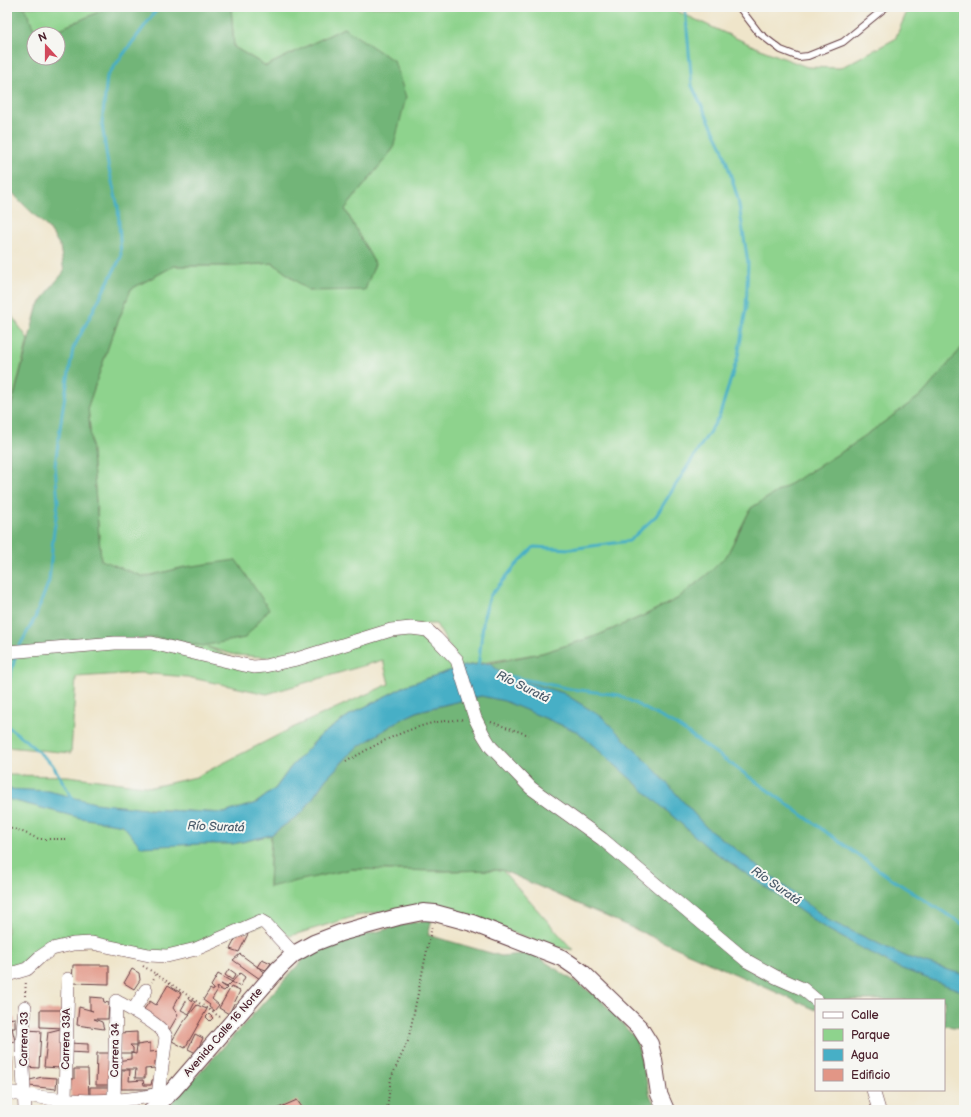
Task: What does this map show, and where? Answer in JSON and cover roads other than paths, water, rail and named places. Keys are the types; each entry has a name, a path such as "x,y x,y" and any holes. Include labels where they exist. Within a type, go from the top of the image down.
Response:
{"street":[{"path":"7,652 115,643 152,643 254,667 266,666 297,659 391,630 411,628 427,630 457,660 475,718 483,734 492,747 531,788 602,839 747,961 776,977 803,989 815,999"},
{"name":"Avenida Calle 16 Norte","path":"152,1110 165,1092 279,968 294,954 305,947 328,937 370,924 417,913 435,913 472,923 538,948 562,958 581,971 640,1028 650,1044 659,1094 666,1110"},
{"path":"7,975 27,969 40,956 52,949 73,944 92,943 149,955 167,956 196,949 261,921 266,924 294,954"},
{"name":"Carrera 33A","path":"65,1099 68,979"},
{"path":"7,1092 65,1099 114,1100 165,1092 165,1034 157,1026 133,1011 146,990"},
{"name":"Carrera 34","path":"114,1100 116,1001 133,1011"},
{"name":"Carrera 33","path":"25,1007 22,1046 25,1110"},
{"path":"873,1091 879,1110"}],"lane":[{"path":"739,7 759,32 781,50 799,57 808,56 843,42 886,7"}],"water":[{"name":"Río Suratá","path":"490,663 503,675 563,693 602,717 656,771 705,826 830,921 907,957 964,975 964,992 894,966 825,928 706,846 578,732 504,701 481,696 419,711 400,720 355,749 326,779 303,812 271,835 233,844 141,847 123,825 80,818 7,799 7,789 49,791 95,803 146,809 224,813 256,803 275,789 290,768 321,735 351,714 407,685 464,666"}],"waterway":[{"path":"19,647 35,618 49,581 58,503 55,465 73,349 121,257 118,207 108,165 102,124 107,76 159,7"},
{"path":"478,668 484,616 490,596 515,566 534,547 570,549 629,541 656,516 719,417 738,356 746,309 748,263 738,199 722,147 692,86 685,7"},
{"path":"7,688 16,654"},
{"name":"Río Suratá","path":"503,675 571,689 619,695 676,725 893,880 964,925"},
{"path":"7,726 52,764 73,799"}]}
